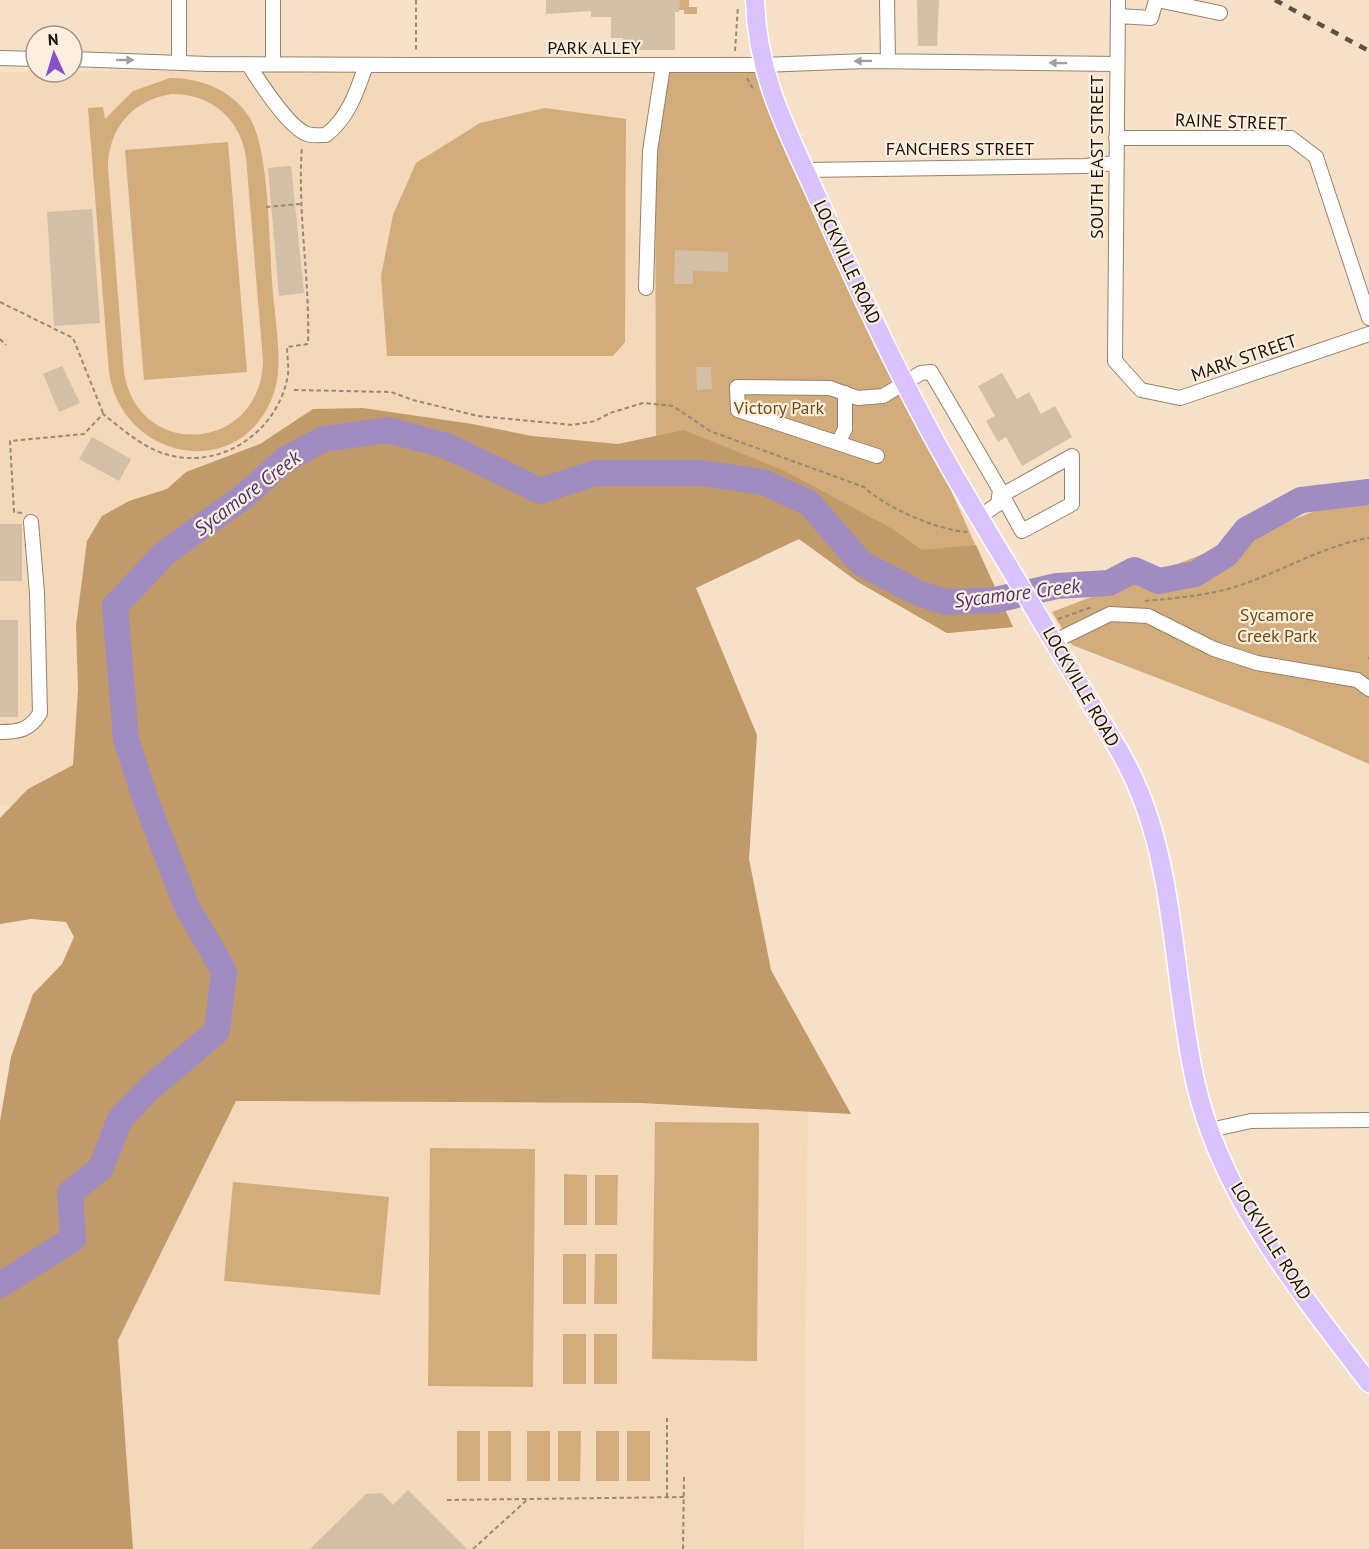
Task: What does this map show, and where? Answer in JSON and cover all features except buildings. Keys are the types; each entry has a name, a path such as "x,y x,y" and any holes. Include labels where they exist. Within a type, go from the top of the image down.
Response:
{"main road":[{"name":"LOCKVILLE ROAD","path":"755,0 756,38 774,102 904,382 984,524 1048,618 1055,641 1130,771 1154,829 1190,1056 1210,1130 1239,1194 1259,1230 1369,1383"}],"street":[{"path":"179,0 179,62"},
{"path":"273,0 273,64"},
{"path":"888,0 888,61"},
{"name":"SOUTH EAST STREET","path":"1115,315 1114,164 1118,0"},
{"path":"1118,16 1151,18 1156,0 1220,13"},
{"path":"0,58 24,58"},
{"name":"PARK ALLEY","path":"84,59 366,65 663,66 888,61 1116,64"},
{"path":"248,64 268,96 303,131 326,135 340,124 355,97 366,65"},
{"path":"646,288 650,151 663,66"},
{"name":"RAINE STREET","path":"1116,138 1291,138 1316,157 1369,318"},
{"name":"FANCHERS STREET","path":"805,170 1114,164"},
{"name":"MARK STREET","path":"1115,315 1115,361 1141,390 1180,398 1369,334"},
{"path":"877,456 738,410 737,387 830,388 858,398 883,396 904,382 926,372 935,376 1002,495 1022,531 1072,504 1072,456 1002,495 984,524"},
{"path":"838,443 845,429 846,393"},
{"path":"0,732 26,730 40,713 37,593 31,522"},
{"path":"1055,641 1110,614 1148,616 1225,653 1257,663 1357,680 1369,689"},
{"path":"1210,1130 1251,1121 1369,1120"}],"path":[{"path":"416,0 416,65"},
{"path":"738,0 734,50 752,86"},
{"path":"0,302 72,338 103,414 136,439 163,453 190,459 222,454 237,447 262,429 284,388 288,372 287,347 308,344 309,306 300,204 303,131"},
{"path":"266,207 300,204"},
{"path":"0,339 6,345"},
{"path":"294,390 391,392 412,400 478,416 573,425 595,422 610,413 643,403 673,406 710,431 864,487 876,498 912,517 954,531 984,524"},
{"path":"31,522 30,513 14,512 10,441 84,434 103,414"},
{"path":"1138,601 1210,594 1237,586 1312,555 1369,538"},
{"path":"1048,618 1099,605"},
{"path":"667,1418 667,1497"},
{"path":"684,1476 684,1549"},
{"path":"447,1500 684,1497"},
{"path":"473,1549 528,1499"}],"shaded area":[{"path":"655,66 656,487 127,806 0,806 0,72 24,72 24,84 84,84 84,71"},
{"path":"363,408 472,424 532,436 618,444 684,430 785,471 891,528 922,550 976,545 1013,627 947,633 858,582 799,539 696,588 757,735 749,859 771,970 851,1114 641,1103 236,1101 118,1340 133,1549 0,1549 0,1121 11,1057 33,994 62,964 74,937 66,922 31,919 0,924 0,818 28,789 73,765 78,690 76,626 87,541 102,516 129,501 167,489 186,472 260,444 313,409"},
{"path":"219,1094 808,1099 804,1549 133,1549 118,1340"}],"green space":[{"path":"679,0 689,0 689,7 697,7 697,14 684,14 684,10 679,10"},
{"name":"Victory Park","path":"762,65 990,578 980,574 1013,627 947,633 858,582 804,541 656,487 655,66"},
{"path":"170,78 194,80 216,88 236,101 251,120 261,153 265,175 278,338 277,378 272,398 256,425 235,442 210,450 183,450 158,442 136,426 119,403 109,373 88,108 103,107 105,119 133,91","holes":["172,94 199,98 221,111 230,120 243,143 263,361 257,391 242,414 222,428 198,434 174,432 151,421 134,401 124,372 108,168 112,141 125,119 134,110 158,97"]},
{"path":"545,108 626,119 625,342 613,356 387,356 381,276 393,215 416,163 480,123"},
{"path":"228,142 247,372 144,380 125,150"},
{"name":"Sycamore Creek Park","path":"1369,494 1369,764 1287,728 1072,645 1052,612 1349,498"},
{"path":"655,1122 759,1123 757,1361 652,1359"},
{"path":"430,1148 535,1149 533,1387 428,1386"},
{"path":"564,1174 587,1175 587,1225 564,1225"},
{"path":"595,1175 618,1175 617,1225 595,1225"},
{"path":"233,1182 389,1197 380,1295 224,1281"},
{"path":"563,1254 586,1254 586,1304 563,1304"},
{"path":"595,1254 617,1254 617,1304 594,1304"},
{"path":"563,1334 586,1334 586,1384 563,1384"},
{"path":"594,1334 617,1334 617,1384 594,1384"},
{"path":"457,1431 480,1431 480,1481 457,1481"},
{"path":"488,1431 511,1431 511,1481 488,1481"},
{"path":"527,1431 550,1431 550,1481 527,1481"},
{"path":"558,1431 581,1431 580,1481 558,1481"},
{"path":"596,1431 619,1431 619,1481 596,1481"},
{"path":"627,1431 650,1431 650,1481 627,1481"}],"waterway":[{"name":"Sycamore Creek","path":"0,1285 73,1239 70,1193 101,1168 120,1119 150,1088 217,1031 224,971 187,907 146,801 126,739 115,606 165,553 243,497 286,459 324,439 388,430 447,446 540,491 595,473 701,473 763,482 809,503 861,563 918,593 945,602 995,600 1057,586 1109,583 1134,570 1159,581 1195,574 1226,555 1246,530 1301,500 1369,492"}],"railway":[{"path":"1275,0 1369,51"}]}
